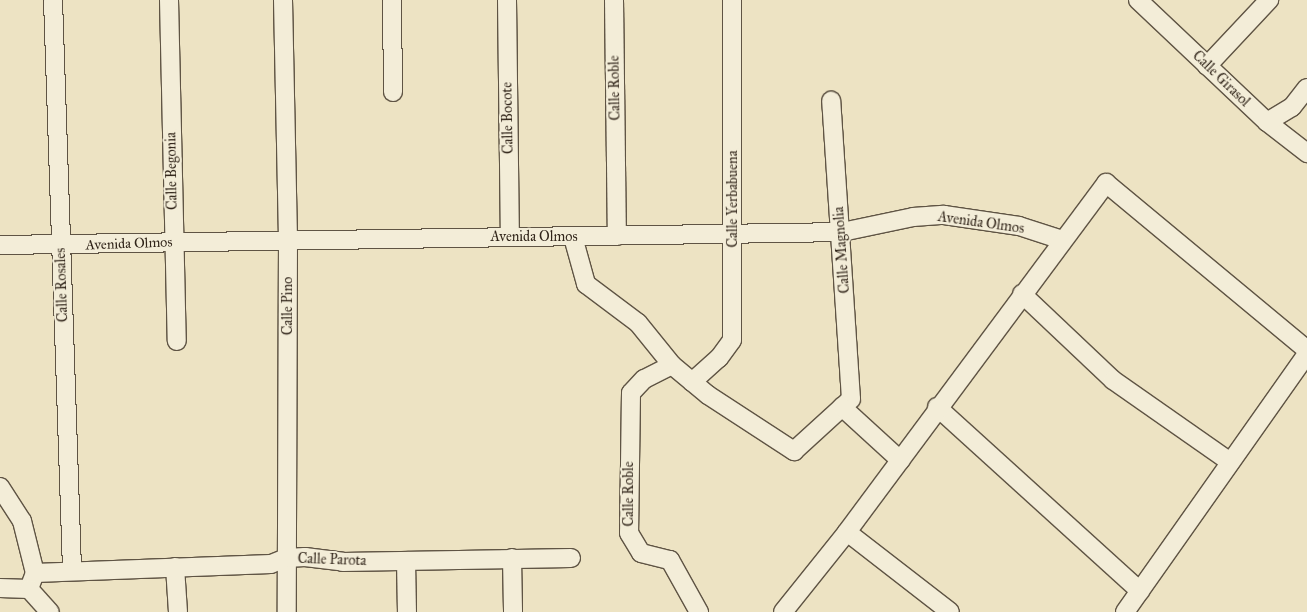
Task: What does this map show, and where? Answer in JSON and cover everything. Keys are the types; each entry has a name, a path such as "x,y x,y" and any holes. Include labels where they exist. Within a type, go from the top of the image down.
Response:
{"street":[{"name":"Calle Rosales","path":"53,0 72,571"},
{"name":"Calle Begonia","path":"169,0 173,242 177,342"},
{"name":"Calle Pino","path":"283,0 288,240 287,612"},
{"path":"392,0 394,92"},
{"name":"Calle Bocote","path":"506,0 510,237"},
{"name":"Calle Roble","path":"614,0 617,236"},
{"name":"Calle Yerbabuena","path":"692,382 718,358 732,340 734,233 732,0"},
{"name":"Calle Girasol","path":"1138,0 1267,122 1307,153"},
{"path":"1208,66 1269,0"},
{"path":"1267,122 1292,107 1307,88"},
{"name":"Calle Magnolia","path":"831,101 842,232 846,403"},
{"path":"783,612 847,532 937,407 1106,184 1307,350"},
{"name":"Avenida Olmos","path":"0,245 61,247 173,242 842,232 913,217 944,215 1019,226 1062,240"},
{"path":"573,237 586,284 638,323 672,365 692,382 794,451 846,403 900,460"},
{"path":"1022,294 1113,380 1230,462"},
{"path":"1125,612 1307,354"},
{"name":"Calle Roble","path":"672,365 644,379 631,394 629,533 641,553 670,560 699,612"},
{"path":"937,407 1140,591"},
{"path":"0,487 22,521 32,581 50,612"},
{"path":"847,532 950,612"},
{"name":"Calle Parota","path":"0,588 72,571 271,564 286,558 406,561 571,558"},
{"path":"512,558 514,612"},
{"path":"406,561 407,612"},
{"path":"175,567 178,612"}]}
